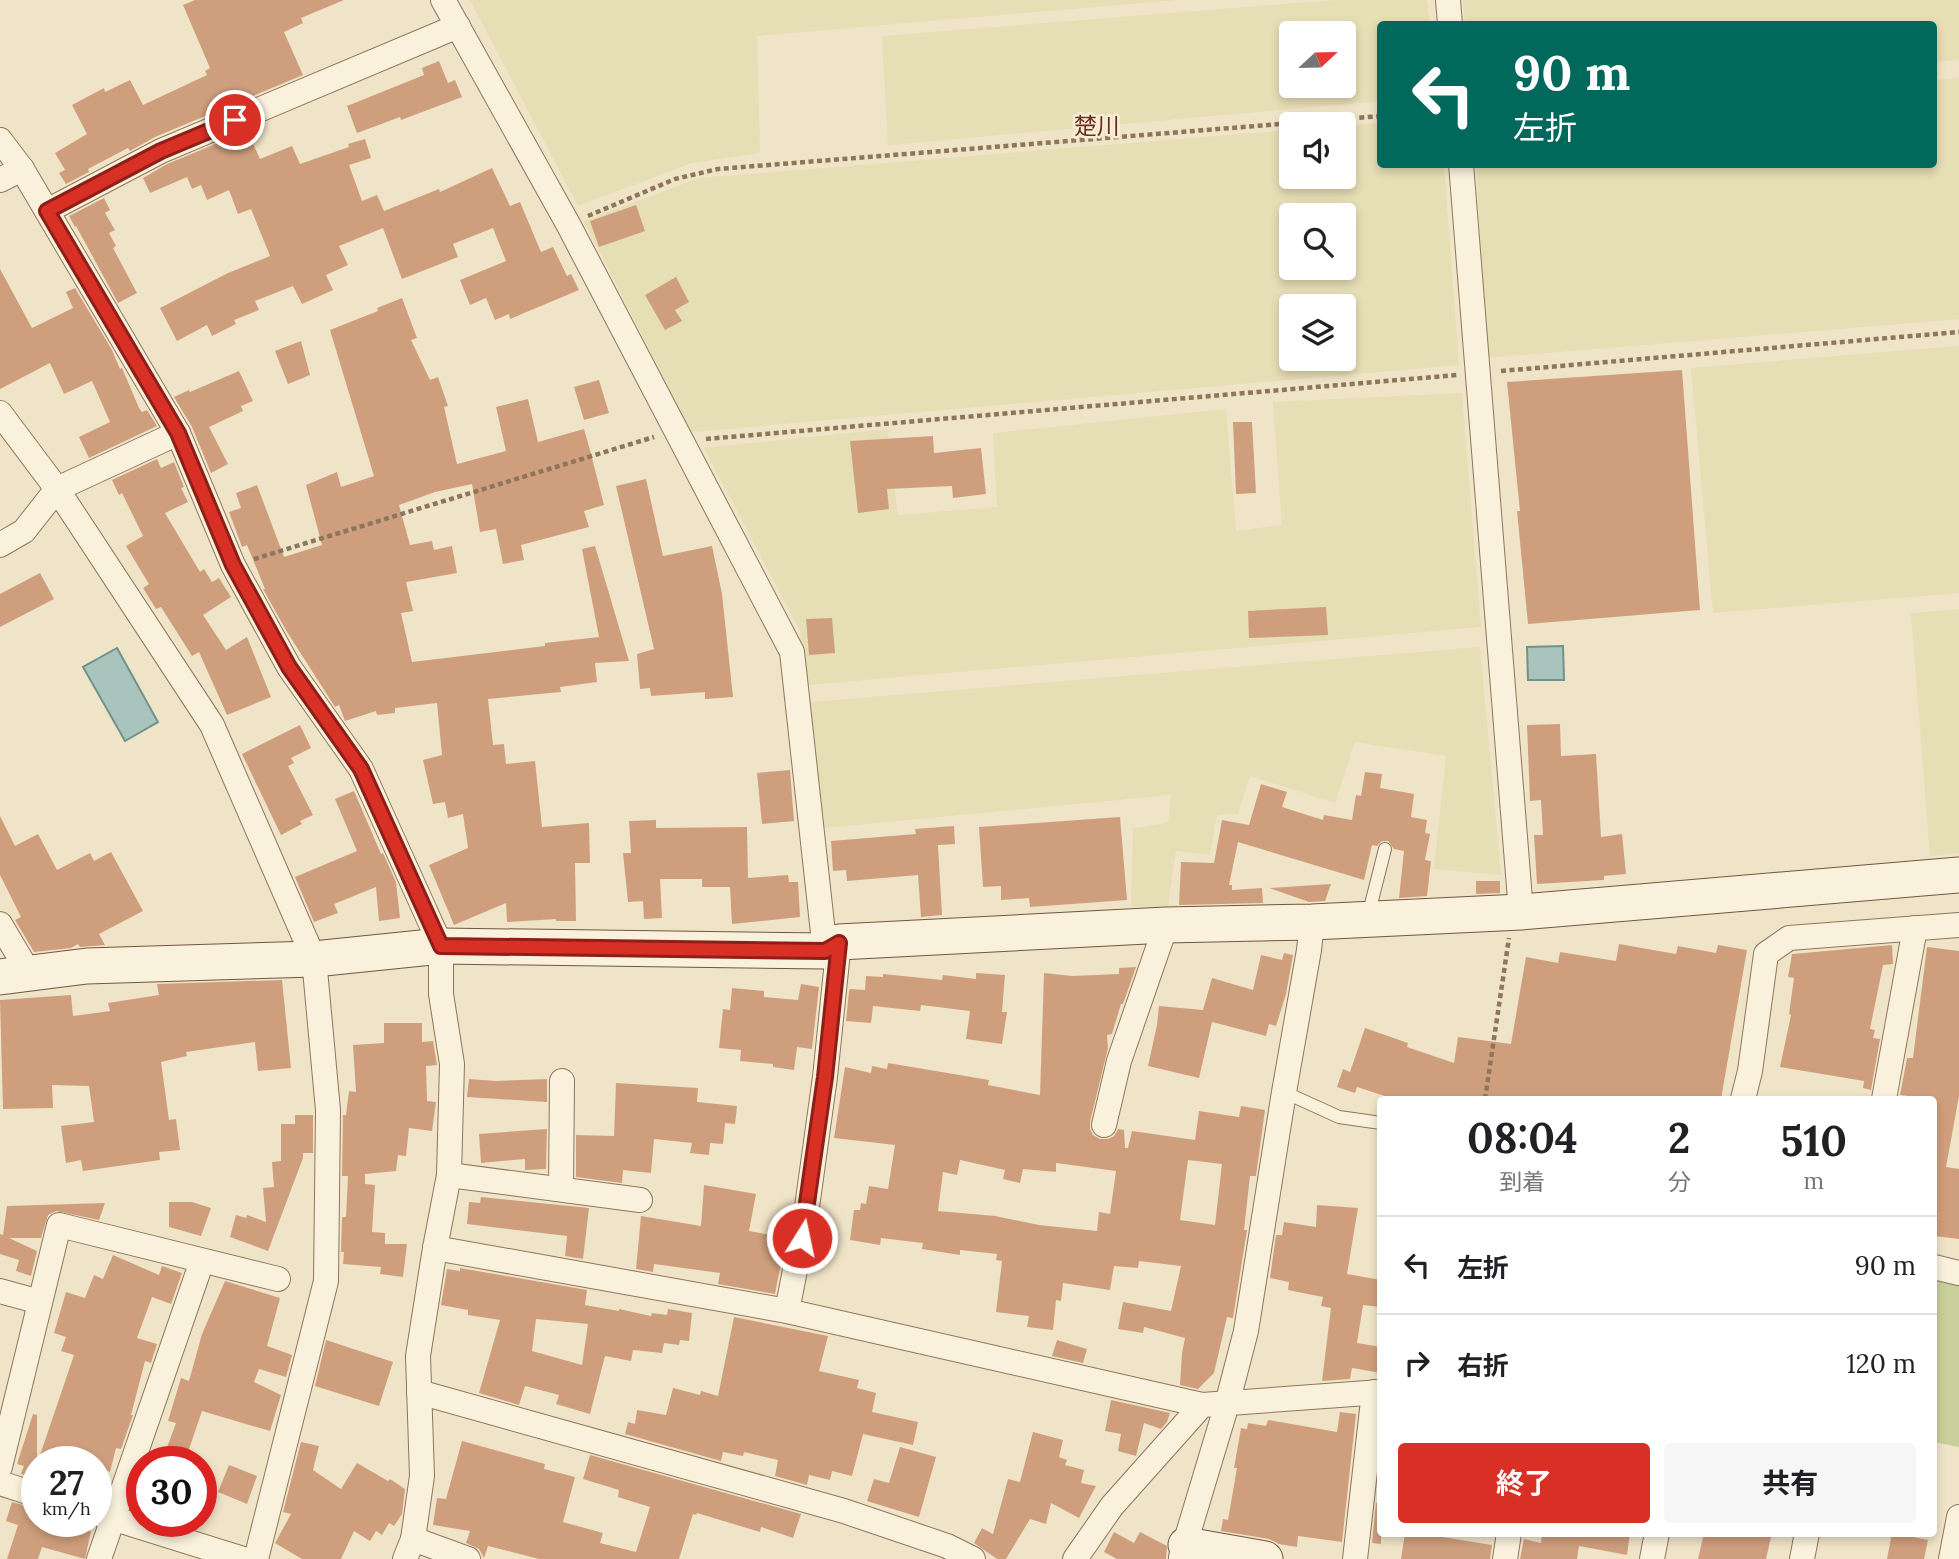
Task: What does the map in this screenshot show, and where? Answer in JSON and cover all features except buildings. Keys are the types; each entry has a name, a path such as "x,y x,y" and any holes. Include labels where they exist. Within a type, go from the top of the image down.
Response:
{"street":[{"path":"443,0 568,224 792,652 832,947 807,1214 787,1311"},
{"path":"1448,0 1450,21"},
{"path":"47,211 161,151 458,26"},
{"path":"0,140 22,169 178,433 233,565 289,667 361,769 441,946 441,995 452,1064 449,1174 418,1356 422,1476 409,1549 468,1559"},
{"path":"1461,168 1515,925"},
{"path":"0,180 22,169"},
{"path":"0,413 57,489 212,725 314,959 328,1110 326,1281 256,1559"},
{"path":"0,545 24,531 57,489 178,433"},
{"path":"0,924 15,975 87,966 314,959 441,946 832,947 1166,925 1367,918 1515,925 1959,875"},
{"path":"1265,1559 1184,1552 1246,1331 1312,922"},
{"path":"1104,1125 1119,1061 1166,925"},
{"path":"1744,1096 1750,1071 1766,954 1789,937 1959,925"},
{"path":"1885,1096 1915,928"},
{"path":"561,1188 562,1081"},
{"path":"449,1174 640,1200"},
{"path":"0,1467 59,1225 278,1279"},
{"path":"435,1248 787,1311 1202,1405 1377,1392"},
{"path":"112,1498 202,1261"},
{"path":"1937,1268 1959,1273"},
{"path":"0,1291 40,1302"},
{"path":"419,1392 844,1511 947,1546 973,1559"},
{"path":"1355,1559 1377,1399"},
{"path":"1075,1559 1112,1506 1202,1405"},
{"path":"0,1483 21,1490"},
{"path":"1951,1559 1959,1517"},
{"path":"112,1518 243,1559"},
{"path":"100,1559 103,1537"},
{"path":"1505,1559 1508,1537"},
{"path":"1652,1559 1656,1537"},
{"path":"1802,1559 1806,1537"}],"lane":[{"path":"1367,918 1385,849"},
{"path":"1284,1092 1339,1117 1377,1122"}],"path":[{"path":"568,224 675,179 718,169 1377,116"},
{"path":"233,565 676,430 702,439 1959,332"},
{"path":"1486,1096 1515,925"}],"shaded area":[{"path":"470,0 1176,0 757,36 760,153 692,163 578,206"},
{"path":"1336,0 1427,0 1430,21 1377,21 1377,101 888,145 882,36"},
{"path":"1463,0 1959,0 1959,60 1937,62 1937,21 1465,21"},
{"path":"1959,78 1959,319 1487,358 1476,168 1937,168 1937,80"},
{"path":"1377,123 1377,168 1444,168 1459,365 691,432 584,221 699,178 1279,131 1279,189 1356,189 1356,125"},
{"path":"1959,346 1959,593 1713,613 1691,368"},
{"path":"1462,393 1481,627 807,685 800,631 704,448 887,429 898,515 997,507 993,433 1226,409 1236,531 1282,525 1273,402"},
{"path":"1959,609 1959,853 1930,856 1911,613"},
{"path":"1480,647 1501,875 1434,869 1446,756 1355,742 1335,803 1250,776 1238,814 1217,815 1210,855 1176,851 1168,907 1131,907 1133,828 1168,823 1171,795 824,828 810,702"}],"green space":[{"path":"1937,1279 1959,1283 1959,1447 1937,1443"}],"water":[{"path":"1563,646 1564,680 1528,680 1527,647"},
{"path":"117,648 158,722 125,741 83,667"}],"district":[{"name":"楚川","path":"1097,125"}],"route":[{"path":"235,120 161,151 47,211 178,433 233,565 289,667 361,769 441,946 825,951 839,943 825,1077 802,1238"}]}
